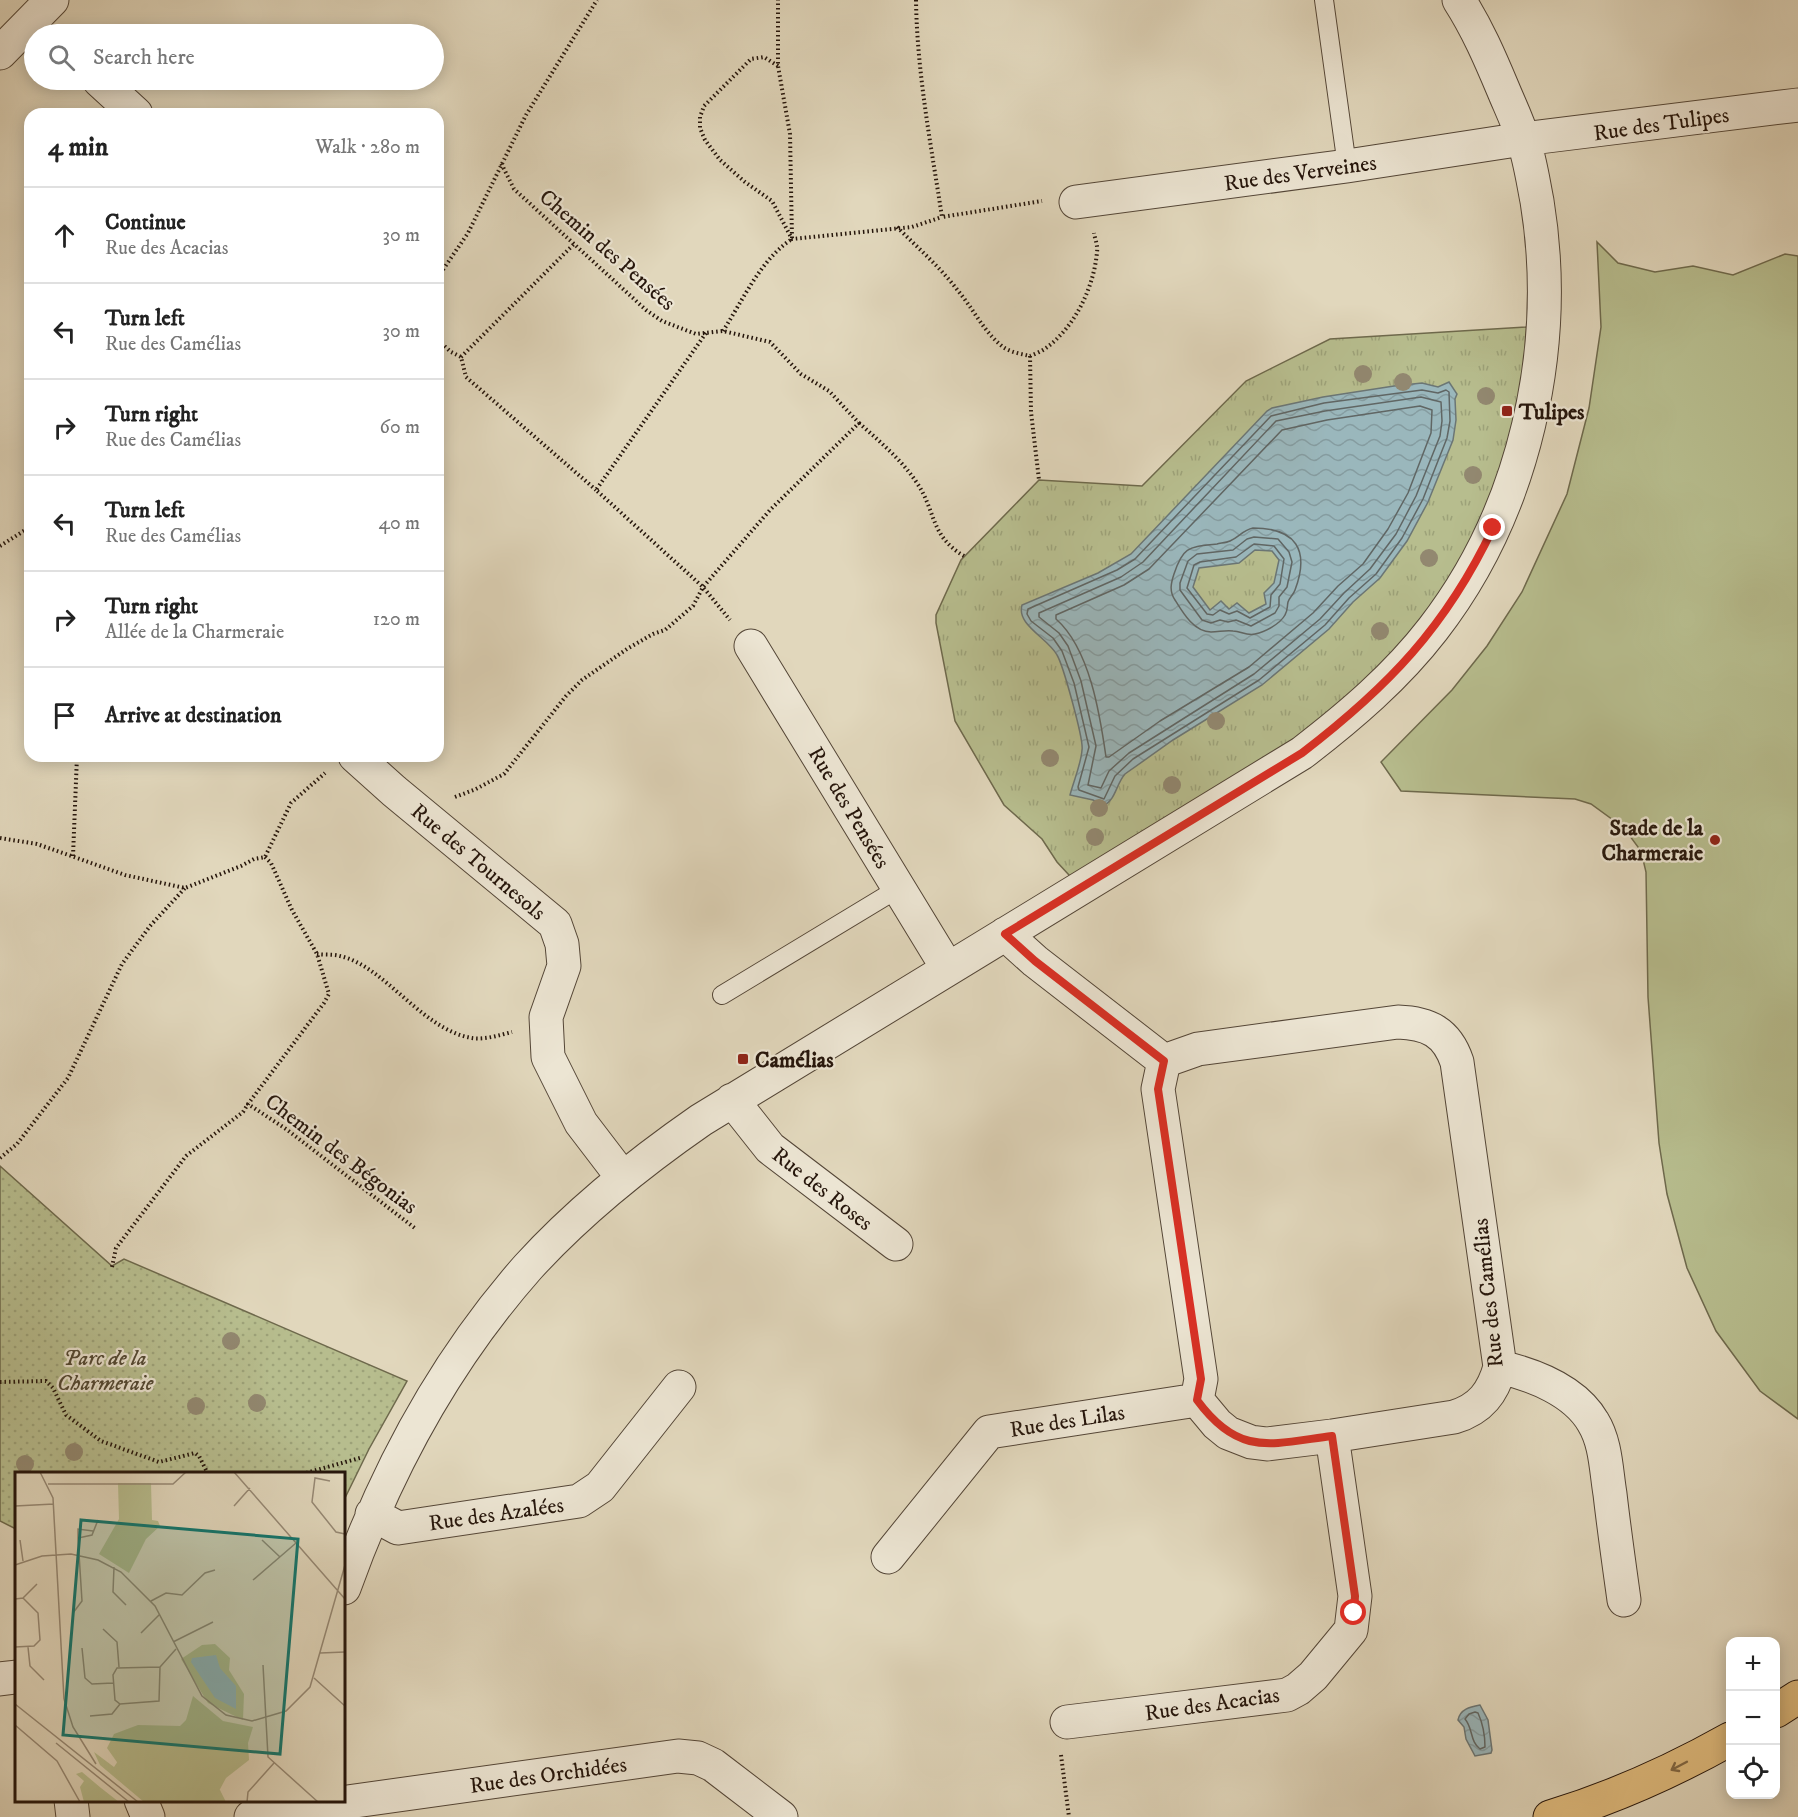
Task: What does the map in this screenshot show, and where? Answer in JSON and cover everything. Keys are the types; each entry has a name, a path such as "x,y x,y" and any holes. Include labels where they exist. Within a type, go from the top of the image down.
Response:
{"highway":[{"path":"1780,1708 1798,1697"},
{"path":"1550,1817 1580,1808 1654,1779 1726,1742"}],"street":[{"path":"345,1585 372,1515 402,1450 456,1359 503,1297 530,1266 569,1226 623,1178 672,1140 732,1100 1302,753 1341,723 1380,688 1433,629 1475,565 1516,471 1535,396 1544,326 1544,257 1533,178 1523,139 1481,40 1459,0"},
{"path":"0,53 24,34"},
{"path":"110,90 129,108"},
{"name":"Rue des Tulipes","path":"1523,139 1798,105"},
{"name":"Rue des Verveines","path":"1076,202 1347,166 1523,139"},
{"name":"Rue des Pensées","path":"751,646 948,969"},
{"name":"Rue des Tournesols","path":"362,762 555,924 562,944 564,966 546,1017 548,1057 581,1123 623,1178"},
{"path":"1005,934 1035,961 1164,1061 1158,1089 1201,1379 1197,1400"},
{"name":"Rue des Camélias","path":"1164,1061 1198,1049 1398,1022 1417,1023 1440,1035 1453,1050 1457,1062 1500,1367 1495,1385 1469,1412 1454,1417 1267,1444 1251,1442 1228,1433 1217,1424 1197,1400"},
{"name":"Rue des Roses","path":"732,1100 770,1148 896,1244"},
{"path":"1500,1367 1519,1371 1552,1385 1570,1398 1593,1422 1604,1449 1624,1600"},
{"name":"Rue des Azalées","path":"372,1515 398,1528 579,1501 600,1487 679,1387"},
{"name":"Rue des Lilas","path":"888,1557 989,1432 1197,1400"},
{"name":"Rue des Acacias","path":"1067,1722 1287,1695 1313,1676 1351,1630 1354,1613 1355,1596 1332,1436"},
{"path":"0,1680 15,1677"},
{"name":"Rue des Orchidées","path":"251,1817 678,1756 698,1758 713,1765 781,1817"},
{"path":"71,1802 73,1817"},
{"path":"142,1802 147,1817"}],"lane":[{"path":"1324,0 1347,166"},
{"path":"722,995 899,888"}],"path":[{"path":"444,268 468,233 526,115 597,0"},
{"path":"778,0 778,66 790,134 792,239"},
{"path":"916,0 921,70 942,218"},
{"path":"778,66 765,57 751,60 704,106 700,117 700,128 705,140 720,160 772,201 792,239"},
{"name":"Chemin des Pensées","path":"501,163 514,189 630,296 662,321 696,334 723,331 770,342 801,374 829,392 902,462 920,486 932,519 950,548 964,556"},
{"path":"723,331 760,273 780,247 792,239 897,227 912,227 942,218 1062,197 1076,202 1091,218 1098,250 1082,305 1068,328 1046,349 1030,356 1006,349 995,340 952,283 897,227"},
{"path":"461,357 575,243"},
{"path":"596,490 706,333"},
{"path":"444,346 461,357"},
{"path":"1030,356 1031,412 1039,480"},
{"path":"461,357 465,377 596,490 703,587"},
{"path":"423,815 436,804 476,789 504,774 566,696 582,680 636,644 665,630 693,606 703,587 770,510 859,423"},
{"path":"0,546 24,531"},
{"path":"73,855 77,762"},
{"path":"0,1158 17,1144 68,1078 122,964 150,926 185,888 254,859 265,857 291,804 326,772"},
{"path":"0,838 37,844 125,875 185,888"},
{"name":"Chemin des Bégonias","path":"265,857 271,863 292,910 317,954 329,994 248,1104 416,1228"},
{"path":"317,954 340,956 359,963 423,1013 457,1034 474,1038 494,1036 534,1026 546,1017"},
{"path":"112,1267 116,1248 186,1156 243,1112 248,1104"},
{"path":"0,1382 46,1381 53,1388 66,1415 101,1441 151,1461 159,1462 195,1453 207,1472"},
{"path":"306,1472 354,1459 402,1450"},
{"path":"1067,1722 1060,1749 1069,1817"}],"green space":[{"name":"Stade de la Charmeraie","path":"1597,242 1618,263 1655,272 1693,266 1733,275 1785,254 1798,256 1798,1419 1760,1391 1716,1331 1687,1268 1667,1194 1659,1143 1648,997 1646,872 1641,851 1624,828 1591,804 1575,799 1401,791 1381,762 1452,690 1487,646 1522,592 1567,494 1589,408 1601,327"},
{"path":"1544,326 1516,471 1408,659 1081,888 1057,862 1042,839 1004,805 955,721 936,615 961,560 1039,480 1142,486 1246,381 1330,339"},
{"name":"Parc de la Charmeraie","path":"0,1166 112,1266 124,1259 407,1381 345,1498 345,1472 15,1472 15,1528 0,1521"}],"water":[{"path":"1449,382 1457,394 1453,440 1428,502 1407,541 1380,578 1353,602 1329,629 1262,685 1173,740 1125,774 1111,800 1103,806 1093,800 1070,795 1082,750 1077,718 1057,655 1028,625 1021,612 1022,605 1098,573 1131,554 1272,408 1394,386 1422,383 1438,387","holes":["1255,550 1272,551 1279,560 1274,583 1264,593 1266,604 1249,613 1237,603 1229,609 1221,601 1210,610 1193,587 1199,568 1239,563"]},
{"path":"1480,1705 1488,1720 1492,1750 1491,1753 1475,1756 1466,1739 1464,1727 1458,1720 1463,1711"}],"place":[{"name":"Tulipes","path":"1507,411"},
{"name":"Stade de la Charmeraie","path":"1715,840"},
{"name":"Camélias","path":"743,1059"}],"route":[{"path":"1354,1613 1355,1596 1332,1436 1267,1444 1251,1442 1228,1433 1217,1424 1197,1400 1201,1379 1158,1089 1164,1061 1035,961 1005,934 1302,753 1341,723 1380,688 1433,629 1475,565 1493,528"}]}
